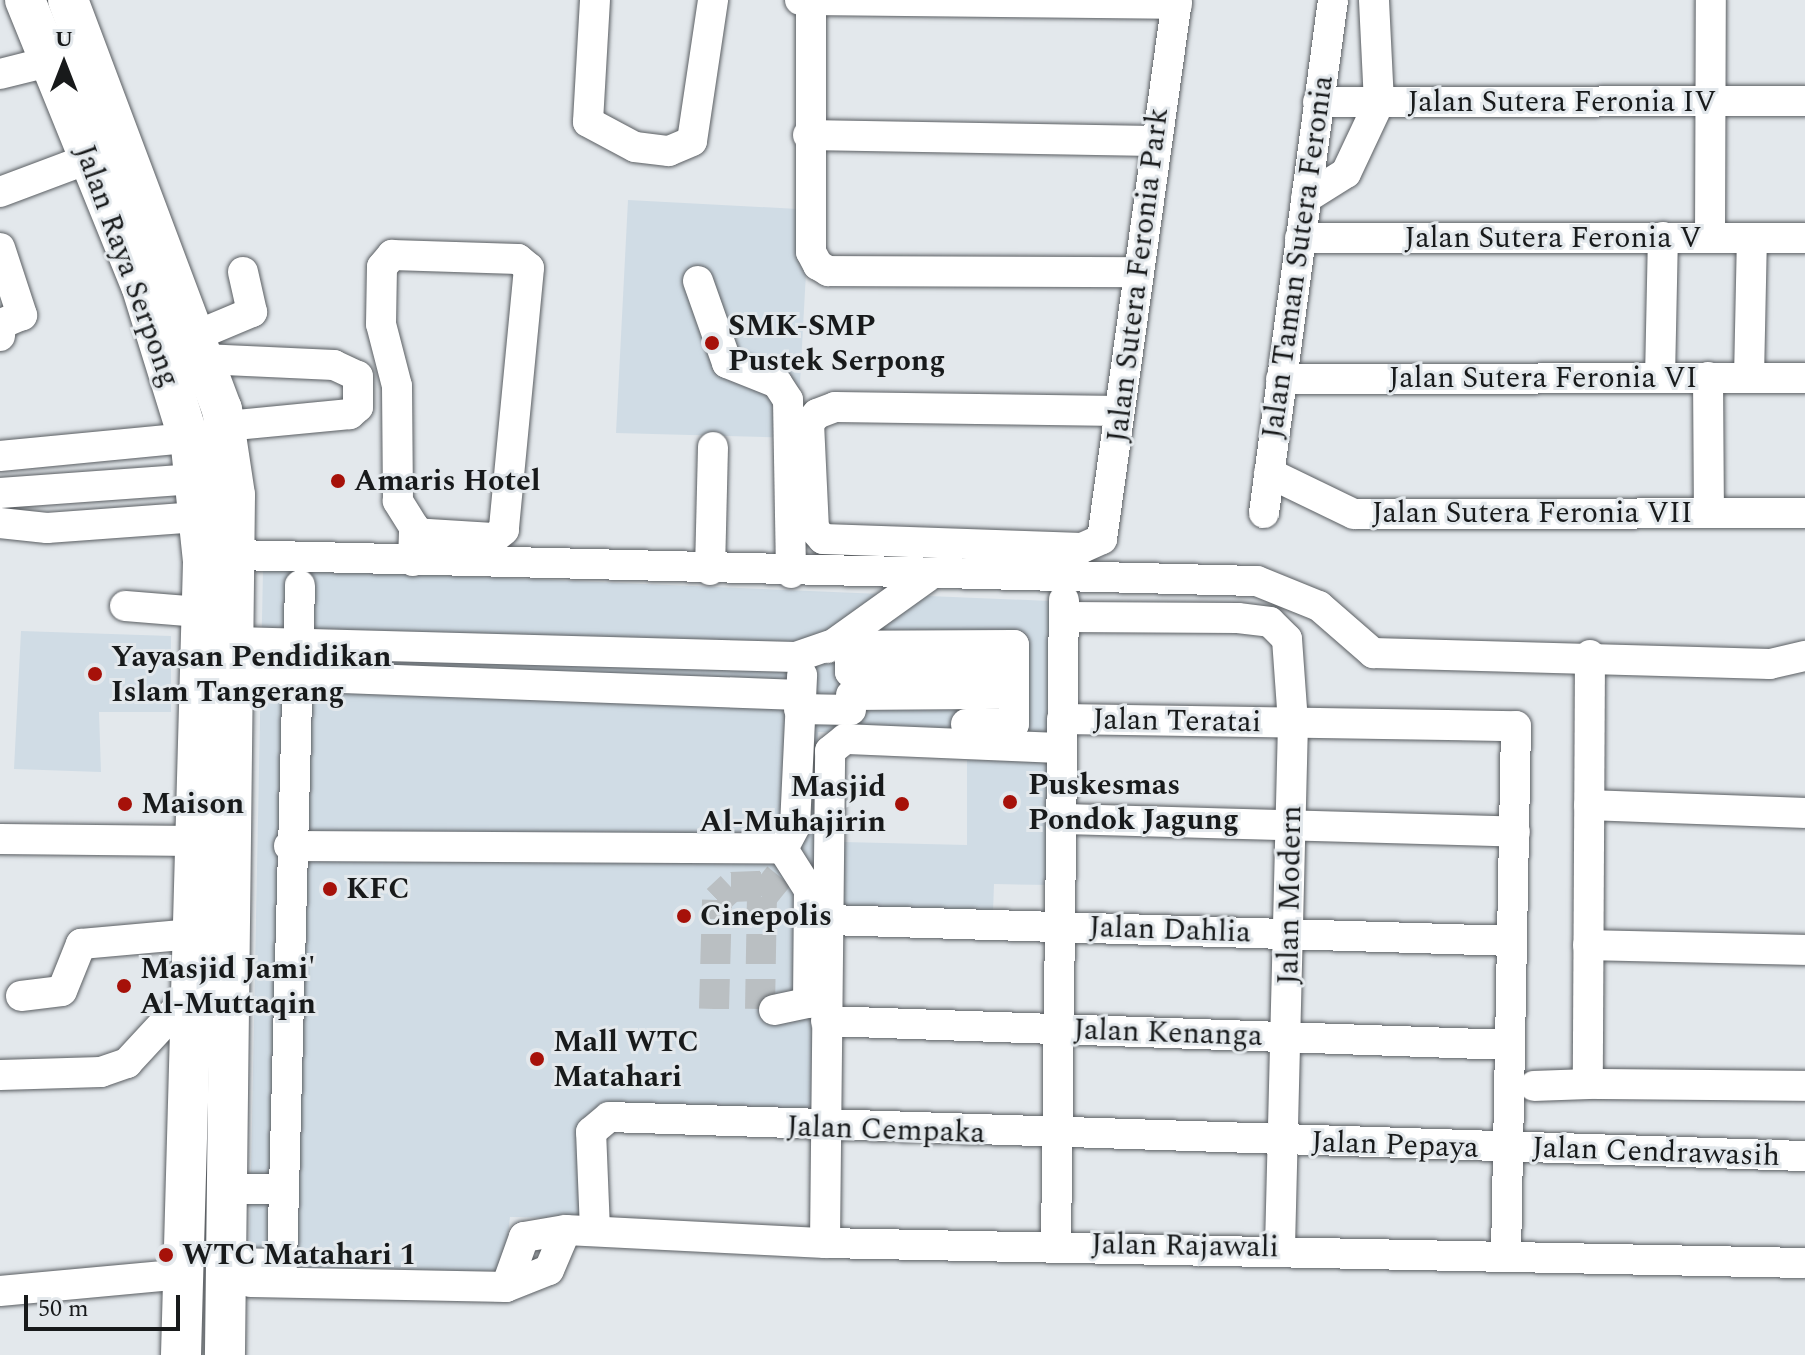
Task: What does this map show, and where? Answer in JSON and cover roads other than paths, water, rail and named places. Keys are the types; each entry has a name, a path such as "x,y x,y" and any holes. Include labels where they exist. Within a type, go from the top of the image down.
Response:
{"main road":[{"name":"Jalan Raya Serpong","path":"25,0 141,285 207,432 196,498 200,612 225,684 194,841 181,1355"},
{"name":"Jalan Raya Serpong","path":"68,0 199,347 207,432 236,555 225,684 228,1189 225,1355"}],"street":[{"path":"595,0 588,122 635,147 669,151 692,141 713,0"},
{"name":"Jalan Taman Sutera Feronia","path":"1264,513 1333,0"},
{"path":"1306,198 1346,173 1379,103 1374,0"},
{"path":"1710,238 1711,0"},
{"path":"1136,272 828,271 818,265 811,252 805,1 1177,2"},
{"name":"Jalan Sutera Feronia Park","path":"1119,411 835,407 817,414 809,423 812,514 823,539 1092,545 1107,521 1153,141 1177,2"},
{"path":"0,74 48,62"},
{"name":"Jalan Sutera Feronia IV","path":"1318,102 1805,101"},
{"path":"808,135 1153,141"},
{"path":"0,192 88,159"},
{"path":"1660,378 1663,237"},
{"name":"Jalan Sutera Feronia V","path":"1300,238 1805,238"},
{"path":"1749,378 1752,238"},
{"path":"0,248 22,315 1,324 0,336"},
{"path":"236,555 414,547 494,538 504,530 529,268 518,259 392,255 382,267 381,324 397,386 398,501 414,547"},
{"path":"199,347 252,312 243,272"},
{"path":"698,281 727,363 777,383 788,400 791,573"},
{"path":"0,456 350,414 358,407 358,376 334,365 199,347"},
{"path":"1708,377 1709,513"},
{"name":"Jalan Sutera Feronia VI","path":"1281,379 1805,378"},
{"path":"710,570 713,447"},
{"name":"Jalan Sutera Feronia VII","path":"1269,473 1354,514 1805,513"},
{"path":"0,493 196,498"},
{"path":"0,523 47,528 196,498"},
{"path":"414,547 710,570 1280,586 1319,606 1373,653 1590,655 1770,664 1805,656"},
{"path":"787,863 795,826 799,682 830,645 927,577"},
{"path":"1056,1244 1055,1135 1065,582"},
{"path":"226,1272 282,1264 289,846 300,585"},
{"path":"125,606 200,612"},
{"name":"Jalan Modern","path":"1064,617 1238,618 1270,622 1287,639 1293,723 1292,826 1280,1247"},
{"path":"225,684 298,645 799,682 850,692 926,684 1014,683 1014,645 926,684"},
{"path":"850,692 850,646 926,684"},
{"path":"1588,1084 1590,655"},
{"path":"225,684 298,678 799,682"},
{"name":"Jalan Teratai","path":"829,920 836,744 1293,723 1516,726 1515,832"},
{"path":"1589,805 1805,813"},
{"path":"1061,819 1515,832 1506,1255"},
{"path":"0,839 194,841"},
{"path":"289,846 787,863 809,890 808,1003 774,1010"},
{"path":"825,1243 829,920"},
{"name":"Jalan Dahlia","path":"829,920 1511,941"},
{"path":"21,996 62,991 81,944 193,934"},
{"path":"1588,945 1805,950"},
{"path":"0,1075 101,1072 127,1063 191,994"},
{"name":"Jalan Kenanga","path":"826,1021 1510,1045"},
{"path":"1534,1086 1805,1086"},
{"name":"Jalan Cempaka","path":"581,1230 591,1132 609,1117 828,1129 1284,1142"},
{"name":"Jalan Pepaya","path":"1284,1142 1506,1148"},
{"name":"Jalan Cendrawasih","path":"1506,1148 1805,1156"},
{"path":"228,1189 284,1189"},
{"path":"226,1272 506,1287 549,1270 581,1230"},
{"name":"Jalan Rajawali","path":"581,1230 825,1243 1280,1247 1805,1263"},
{"path":"0,1291 185,1274"}],"tunnel":[{"path":"760,1009 762,897 779,876"},
{"path":"714,1009 717,900 731,887 764,886"}],"place":[{"name":"SMK-SMP Pustek Serpong","path":"712,343"},
{"name":"Amaris Hotel","path":"338,481"},
{"name":"Yayasan Pendidikan Islam Tangerang","path":"95,674"},
{"name":"Puskesmas Pondok Jagung","path":"1010,802"},
{"name":"Maison","path":"125,804"},
{"name":"Masjid Al-Muhajirin","path":"902,804"},
{"name":"KFC","path":"330,889"},
{"name":"Cinepolis","path":"684,916"},
{"name":"Masjid Jami' Al-Muttaqin","path":"124,986"},
{"name":"Mall WTC Matahari","path":"537,1059"},
{"name":"WTC Matahari 1","path":"166,1255"}]}
